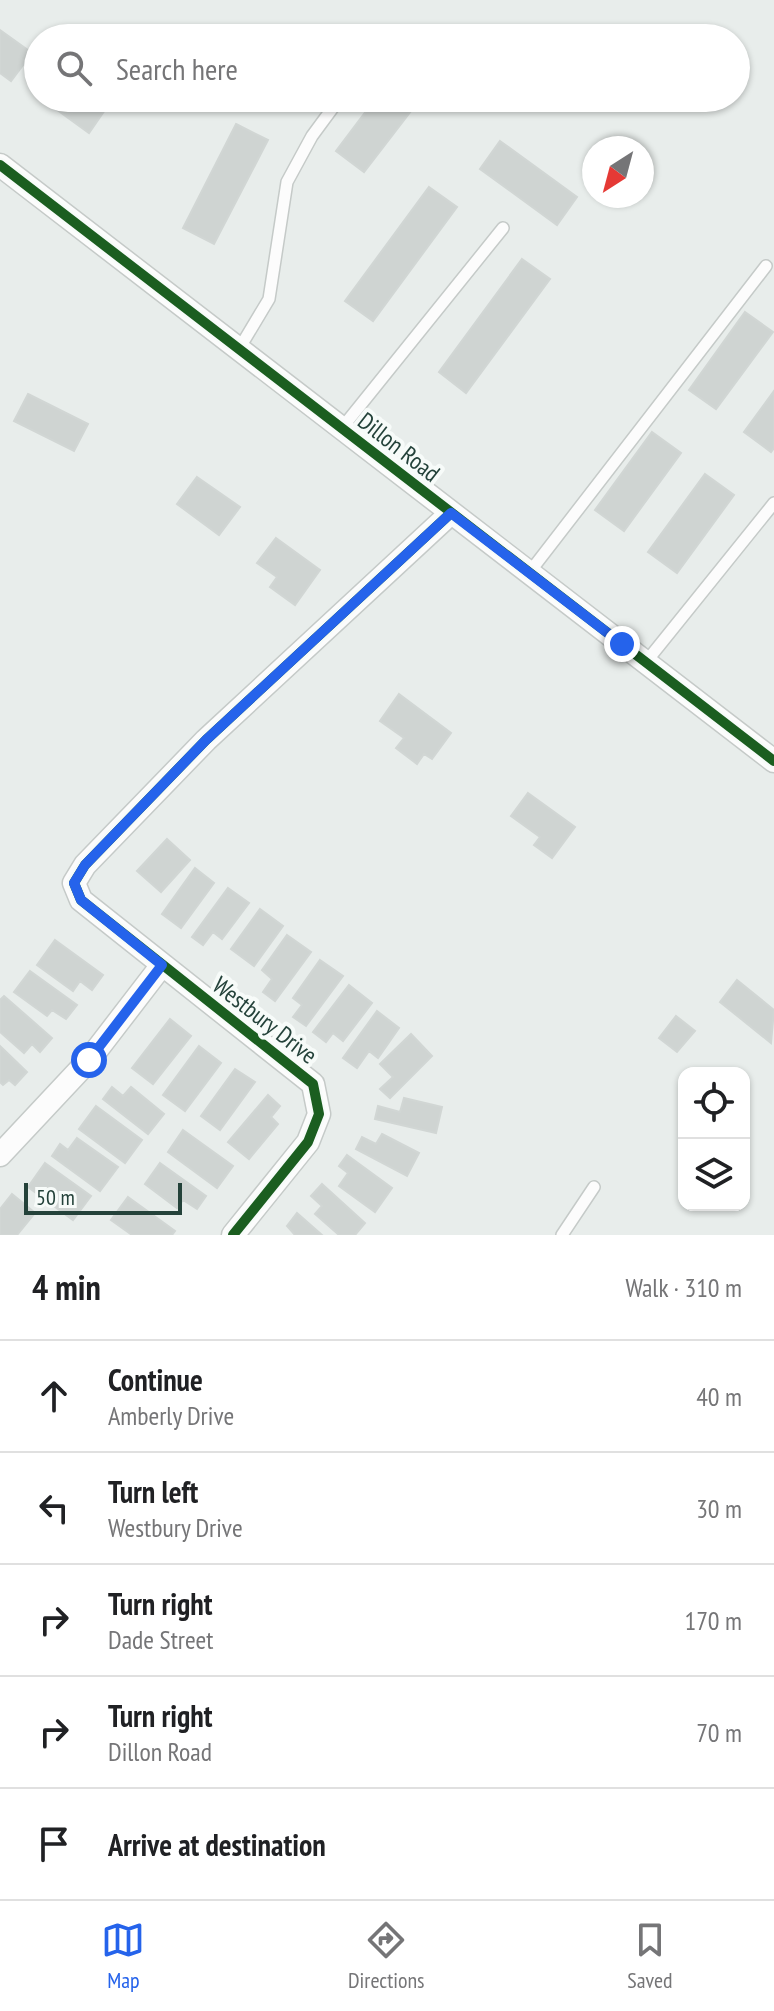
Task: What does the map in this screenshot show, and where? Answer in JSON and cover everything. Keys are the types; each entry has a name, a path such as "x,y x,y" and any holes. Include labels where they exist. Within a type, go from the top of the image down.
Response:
{"street":[{"name":"Dillon Road","path":"0,165 774,761"},
{"name":"Westbury Drive","path":"233,1235 308,1142 319,1114 318,1095 313,1084 81,900 74,883 85,865 206,740 451,513"},
{"path":"0,1155 89,1060 162,965"}],"lane":[{"path":"239,349 269,299 287,182 312,136 330,112"},
{"path":"342,428 503,228"},
{"path":"529,573 766,266"},
{"path":"646,662 774,503"},
{"path":"562,1235 594,1187"}],"building":[{"path":"0,30 24,47 24,64 11,81 0,73"},
{"path":"60,112 104,112 89,133"},
{"path":"365,112 410,112 364,172 336,151"},
{"path":"236,124 268,140 214,244 183,228"},
{"path":"500,141 577,197 557,225 480,169"},
{"path":"429,187 457,207 373,321 345,301"},
{"path":"522,259 550,279 466,393 439,372"},
{"path":"745,312 773,332 716,409 689,390"},
{"path":"774,391 774,448 771,452 744,432"},
{"path":"28,394 88,424 74,451 14,421"},
{"path":"652,432 681,453 624,531 595,510"},
{"path":"705,474 734,495 677,573 648,552"},
{"path":"197,477 240,507 219,535 177,504"},
{"path":"276,538 320,570 295,605 270,587 277,577 257,563"},
{"path":"399,694 451,733 432,759 424,754 417,764 396,748 404,738 380,721"},
{"path":"528,793 575,827 552,858 534,845 540,837 511,816"},
{"path":"167,839 190,860 161,892 137,871"},
{"path":"195,868 214,883 181,928 162,914"},
{"path":"228,888 249,903 222,939 213,932 203,945 192,937"},
{"path":"260,909 283,926 254,966 231,949"},
{"path":"287,935 311,952 275,1001 263,992 272,979 262,970"},
{"path":"55,940 103,975 92,990 80,981 73,991 37,965"},
{"path":"320,960 343,976 306,1026 293,1017 302,1005 293,998"},
{"path":"30,971 77,1005 66,1019 52,1010 47,1016 14,992"},
{"path":"737,980 774,1010 771,1043 720,1002"},
{"path":"349,985 372,1003 343,1041 333,1033 326,1042 313,1032"},
{"path":"4,996 52,1038 40,1052 32,1044 24,1053 0,1032 0,1000"},
{"path":"377,1011 399,1028 378,1058 369,1051 357,1068 343,1058"},
{"path":"676,1016 695,1031 677,1052 659,1038"},
{"path":"170,1019 191,1036 153,1084 132,1068"},
{"path":"411,1034 432,1056 390,1098 380,1089 393,1077 380,1064"},
{"path":"0,1046 27,1072 15,1085 9,1080 3,1085 0,1082"},
{"path":"199,1046 221,1063 185,1111 163,1095"},
{"path":"235,1069 255,1082 220,1130 201,1116"},
{"path":"112,1087 123,1096 131,1087 164,1114 148,1134 103,1099"},
{"path":"268,1095 280,1106 271,1117 278,1124 249,1159 228,1142"},
{"path":"404,1098 442,1107 436,1133 375,1119 378,1106 400,1112"},
{"path":"96,1106 142,1140 125,1163 79,1129"},
{"path":"183,1130 233,1166 217,1188 168,1152"},
{"path":"382,1134 419,1153 407,1176 356,1149 362,1137 376,1144"},
{"path":"77,1138 118,1167 100,1191 52,1156 60,1144 68,1150"},
{"path":"347,1155 392,1188 375,1212 339,1186 348,1173 339,1166"},
{"path":"45,1163 91,1196 73,1220 28,1187"},
{"path":"160,1163 206,1196 197,1209 183,1200 177,1208 145,1184"},
{"path":"322,1184 365,1223 355,1235 339,1235 315,1214 322,1206 311,1196"},
{"path":"12,1194 35,1213 17,1235 0,1235 0,1209"},
{"path":"128,1197 175,1231 172,1235 132,1235 111,1220"},
{"path":"297,1213 322,1235 295,1235 287,1226"}],"cycle path":[{"path":"0,165 774,761"},
{"path":"233,1235 308,1142 319,1114 313,1084 81,900 74,883 85,865 206,740 451,513"}],"route":[{"path":"89,1060 162,965 81,900 74,883 85,865 206,740 451,513 622,644"}]}
